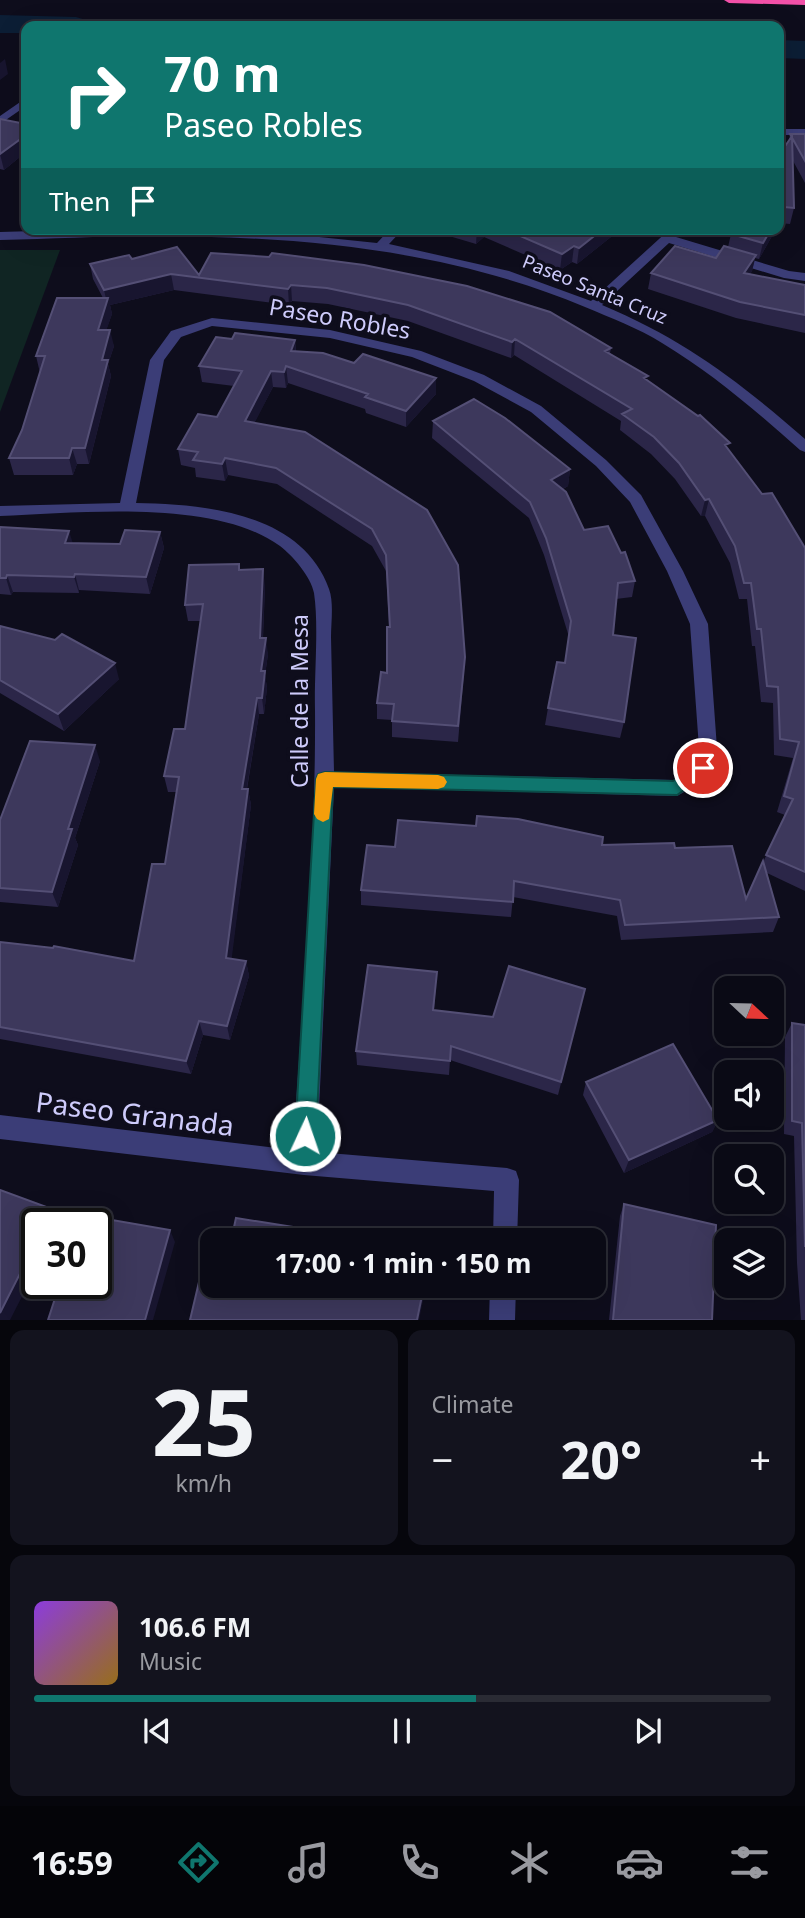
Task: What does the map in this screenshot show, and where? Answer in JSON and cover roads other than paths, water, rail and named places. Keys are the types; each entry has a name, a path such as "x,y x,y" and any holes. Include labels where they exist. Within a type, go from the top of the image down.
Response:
{"highway":[{"path":"729,0 805,2"}],"street":[{"path":"0,121 21,105"},
{"path":"784,132 805,132"},
{"name":"Paseo Santa Cruz","path":"0,236 30,235"},
{"name":"Paseo Santa Cruz","path":"254,235 382,245 470,263 522,278 594,305 666,339 712,369 805,447"},
{"path":"382,245 391,235"},
{"path":"594,305 671,235"},
{"path":"675,235 805,277"},
{"name":"Paseo Robles","path":"127,508 157,360 176,334 212,322 330,334 416,354 479,378 536,409 601,463 636,499 675,571 699,624 708,748 703,768 695,777 677,788 325,779"},
{"name":"Calle de la Mesa","path":"0,510 127,508 241,520 283,540 308,564 322,591 325,779 304,1163"},
{"name":"Paseo Granada","path":"0,1127 304,1163 507,1180 505,1228"},
{"path":"502,1320 503,1298"}],"waterway":[{"path":"0,24 21,25"},
{"path":"784,49 805,50"}]}
